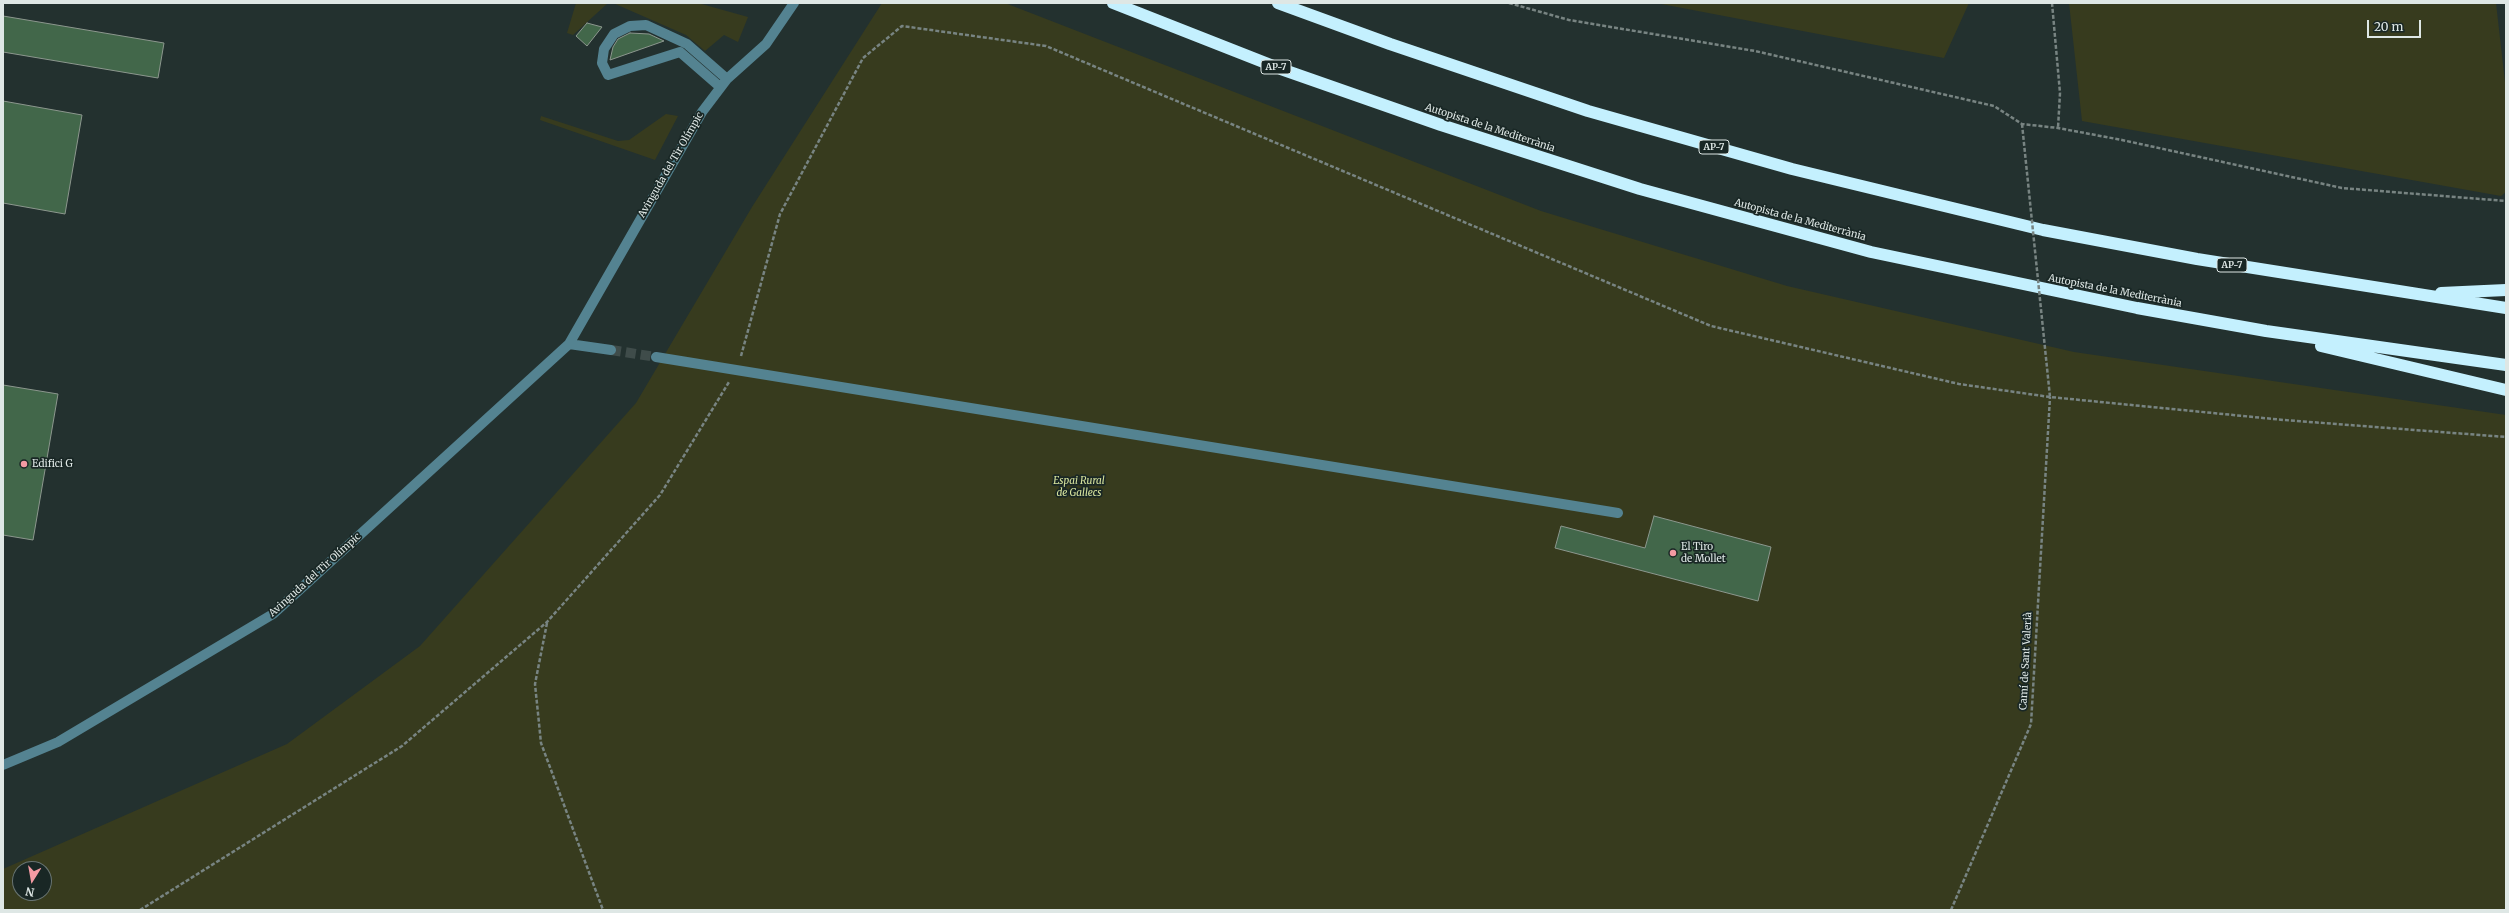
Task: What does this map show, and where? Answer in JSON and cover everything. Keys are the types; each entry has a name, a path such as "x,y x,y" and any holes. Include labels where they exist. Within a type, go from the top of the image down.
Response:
{"highway":[{"name":"Autopista de la Mediterrània","path":"1113,3 1281,70 1441,125 1640,189 1864,250 2130,307 2266,331 2506,365"},
{"name":"AP-7","path":"1278,3 1390,44 1588,111 1792,169 2043,230 2197,259 2506,308"},
{"path":"2421,295 2506,290"},
{"path":"2266,331 2398,366 2506,390"}],"street":[{"name":"Avinguda del Tir Olímpic","path":"3,765 58,742 273,614 569,344 702,112 727,78 766,44 794,3"},
{"path":"720,86 680,52 608,75 602,63 604,49 614,34 630,26 646,25 687,44 727,78"},
{"path":"569,344 611,350"},
{"path":"656,357 738,369 1618,513"}],"path":[{"path":"1509,3 1569,20 1755,51 1994,106 2022,124 2058,128 2342,188 2506,201"},
{"path":"2052,3 2060,94 2058,128"},
{"path":"140,910 402,746 547,622 660,495 738,369 780,214 863,58 902,26 1046,46 1711,326 1959,384 2050,397 2284,420 2506,437"},
{"name":"Camí de Sant Valerià","path":"1951,910 2031,724 2050,397 2022,124"},
{"path":"547,622 536,684 541,743 603,910"}],"green space":[{"path":"576,3 608,3 573,35 567,33"},
{"path":"613,3 698,3 748,17 738,42 724,35 705,51 686,35"},
{"name":"Espai Rural de Gallecs","path":"882,3 1005,3 1541,211 1787,286 2074,352 2506,415 2506,910 3,910 3,869 12,865 12,901 52,901 52,861 21,861 287,744 420,646 636,403 752,207"},
{"path":"1656,3 1969,3 1944,58"},
{"path":"2069,3 2496,3 2506,91 2506,192 2501,196 2082,121"},
{"path":"666,114 678,116 655,160 540,120 541,116 618,141 629,140"}],"building":[{"path":"3,16 164,43 158,78 3,52"},
{"path":"587,23 602,27 587,46 576,36"},
{"path":"630,33 649,34 664,41 610,60 613,47 618,39"},
{"path":"3,101 82,115 65,214 3,203"},
{"name":"Edifici G","path":"3,385 58,394 33,540 3,535"},
{"name":"El Tiro de Mollet","path":"1654,516 1771,547 1758,601 1555,548 1561,526 1645,548"}],"tunnel":[{"path":"611,350 656,357"}],"place":[{"name":"Edifici G","path":"24,464"},
{"name":"El Tiro de Mollet","path":"1673,553"}]}
